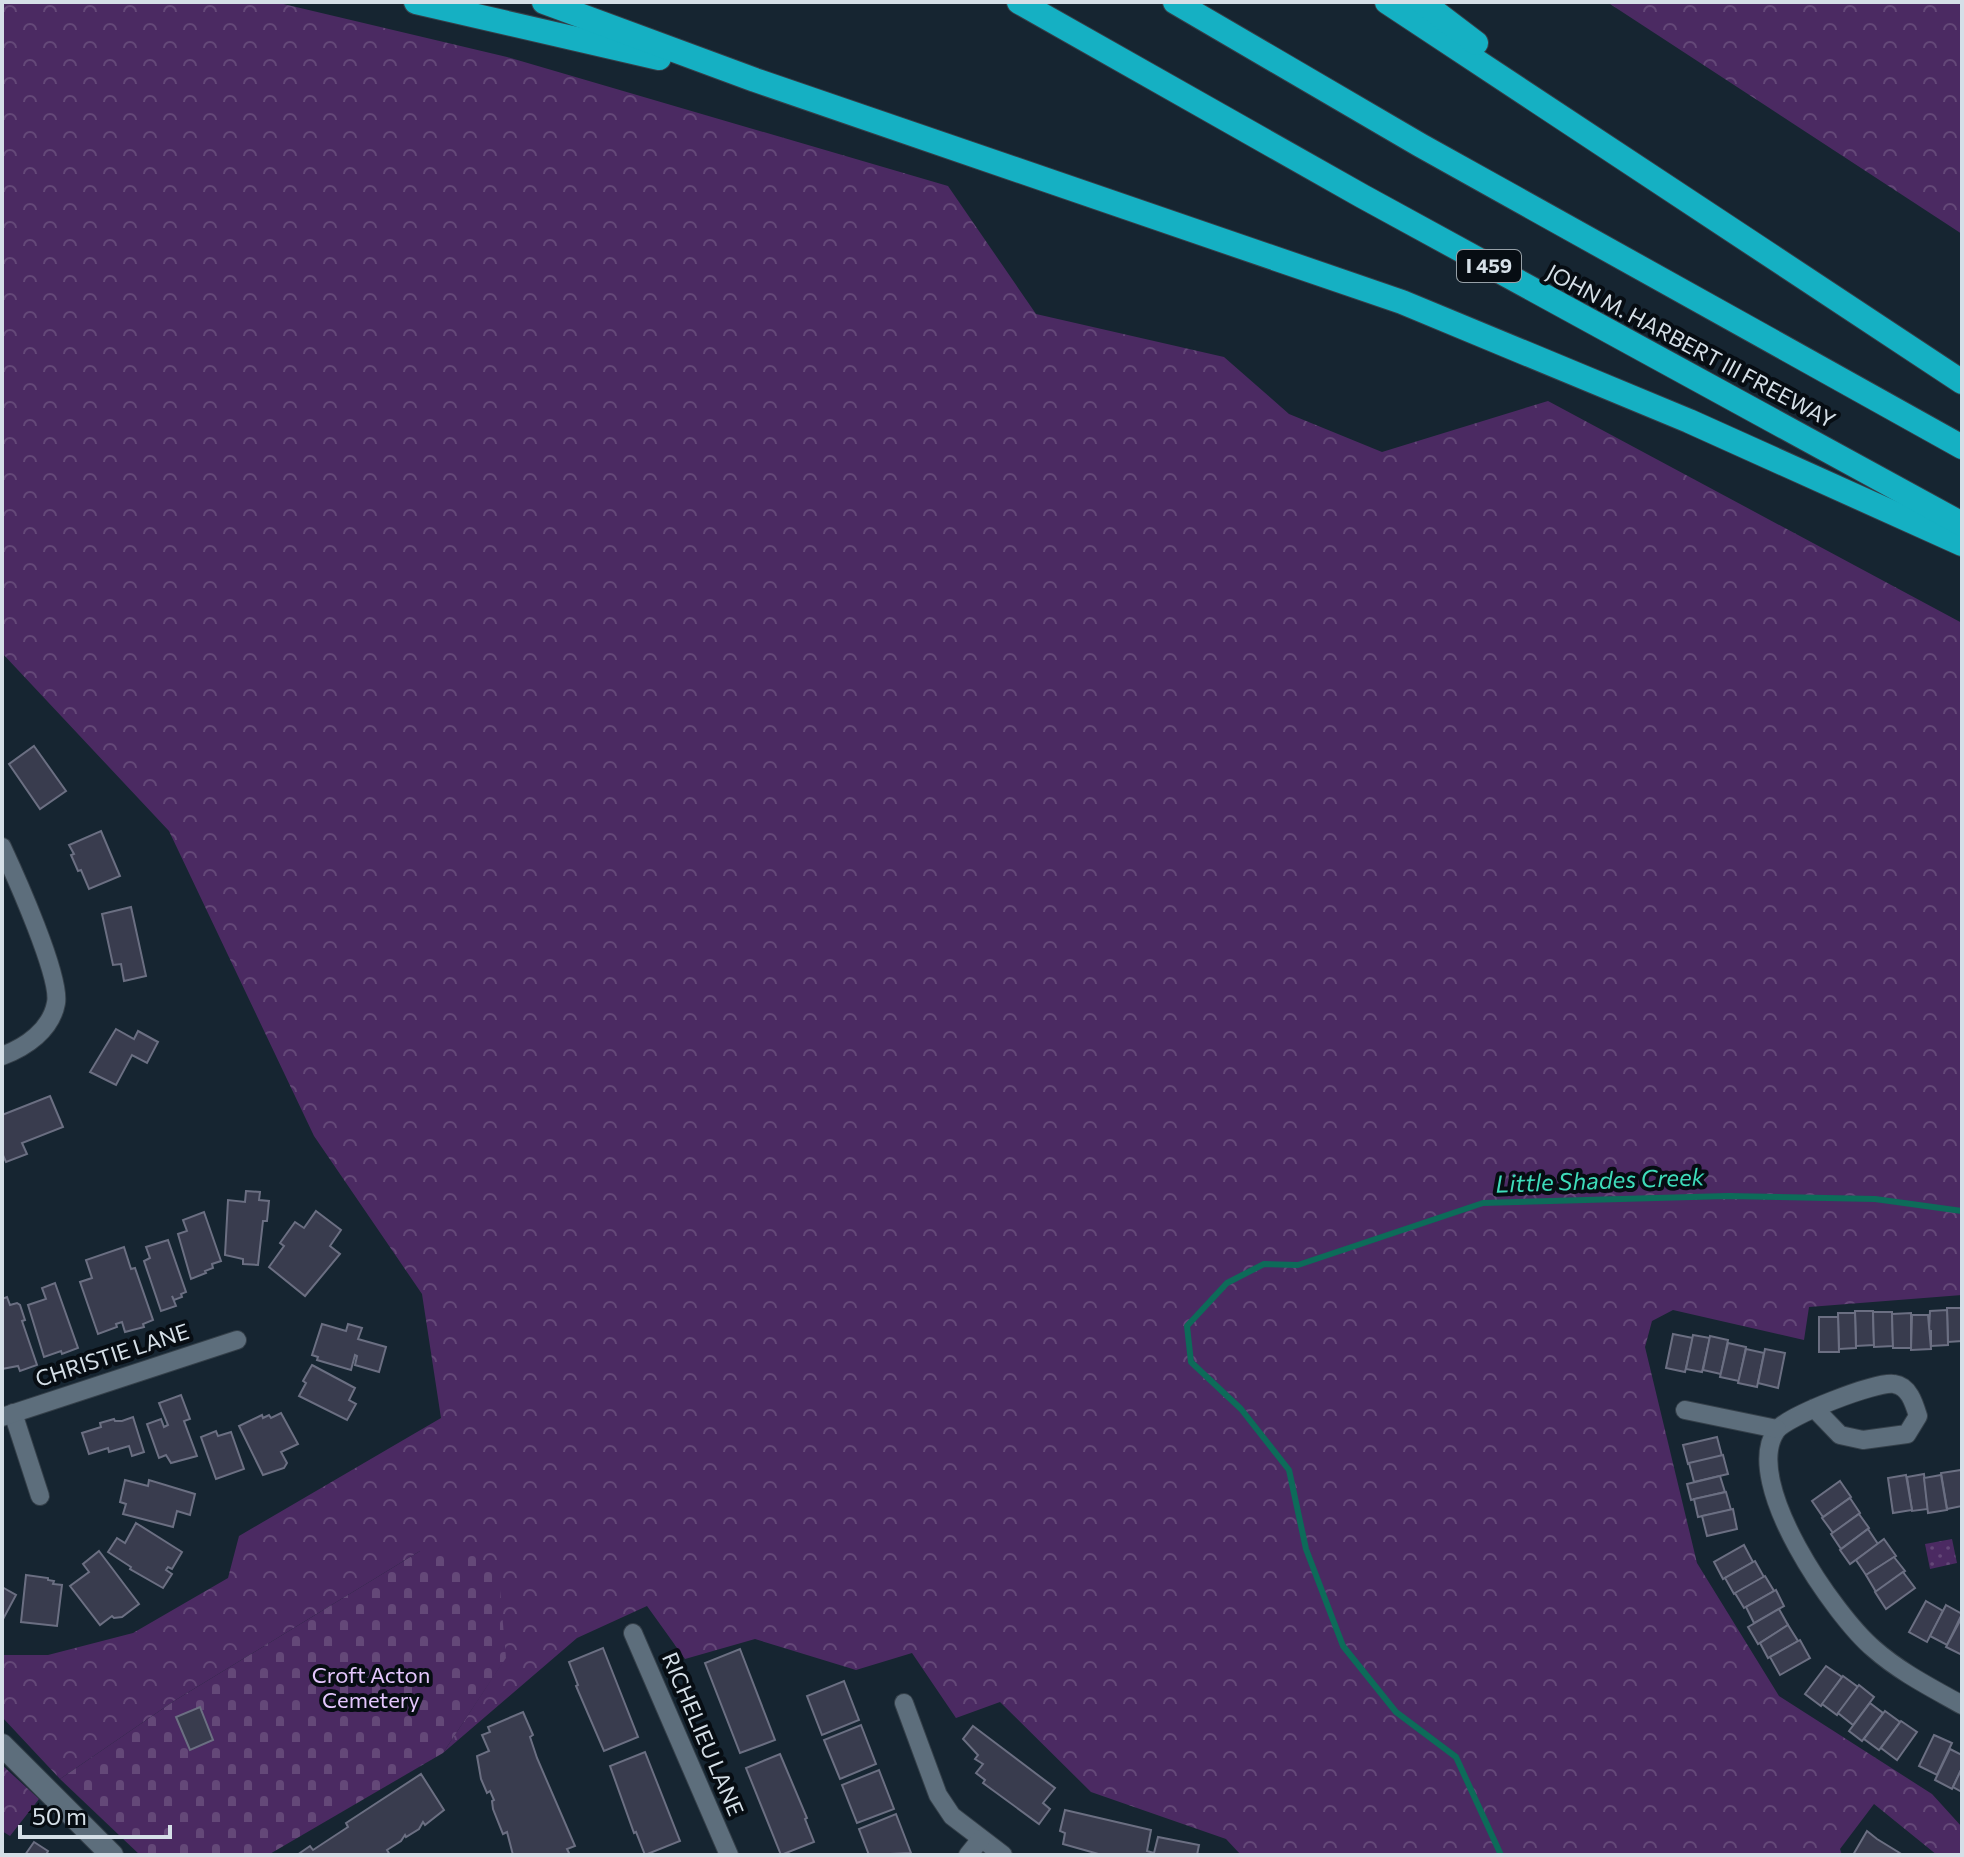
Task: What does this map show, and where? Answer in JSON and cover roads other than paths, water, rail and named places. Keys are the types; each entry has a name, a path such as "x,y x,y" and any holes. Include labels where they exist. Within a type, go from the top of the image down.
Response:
{"highway":[{"path":"416,2 755,80"},
{"path":"544,2 755,80 1402,302 1689,421 1962,544"},
{"name":"JOHN M. HARBERT III FREEWAY","path":"1019,2 1348,189 1962,524"},
{"name":"JOHN M. HARBERT III FREEWAY","path":"1175,2 1420,145 1962,447"},
{"path":"1387,2 1962,382"},
{"path":"1422,2 1673,193"}],"street":[{"path":"2,847 21,888 57,986 56,1004 44,1029 22,1048 2,1056"},
{"name":"CHRISTIE LANE","path":"8,1415 237,1340"},
{"path":"1814,1408 1840,1435 1863,1440 1907,1434 1918,1416 1913,1401 1905,1389 1893,1383 1827,1401 1814,1408 1777,1429 1768,1450 1772,1481 1780,1512 1816,1582 1874,1649 1909,1675 1962,1705"},
{"path":"1685,1410 1777,1429"},
{"path":"8,1415 40,1496"},
{"name":"RICHELIEU LANE","path":"633,1633 729,1855"},
{"path":"904,1703 938,1795 952,1816 1003,1855"},
{"path":"2,1745 112,1855"},
{"path":"968,1855 981,1839"}],"waterway":[{"name":"Little Shades Creek","path":"1501,1855 1456,1757 1396,1712 1343,1646 1306,1549 1289,1470 1241,1409 1191,1362 1187,1326 1227,1283 1264,1264 1298,1265 1483,1203 1727,1196 1875,1199 1962,1211"}],"park label":[{"name":"Croft Acton Cemetery","path":"371,1688"}]}
